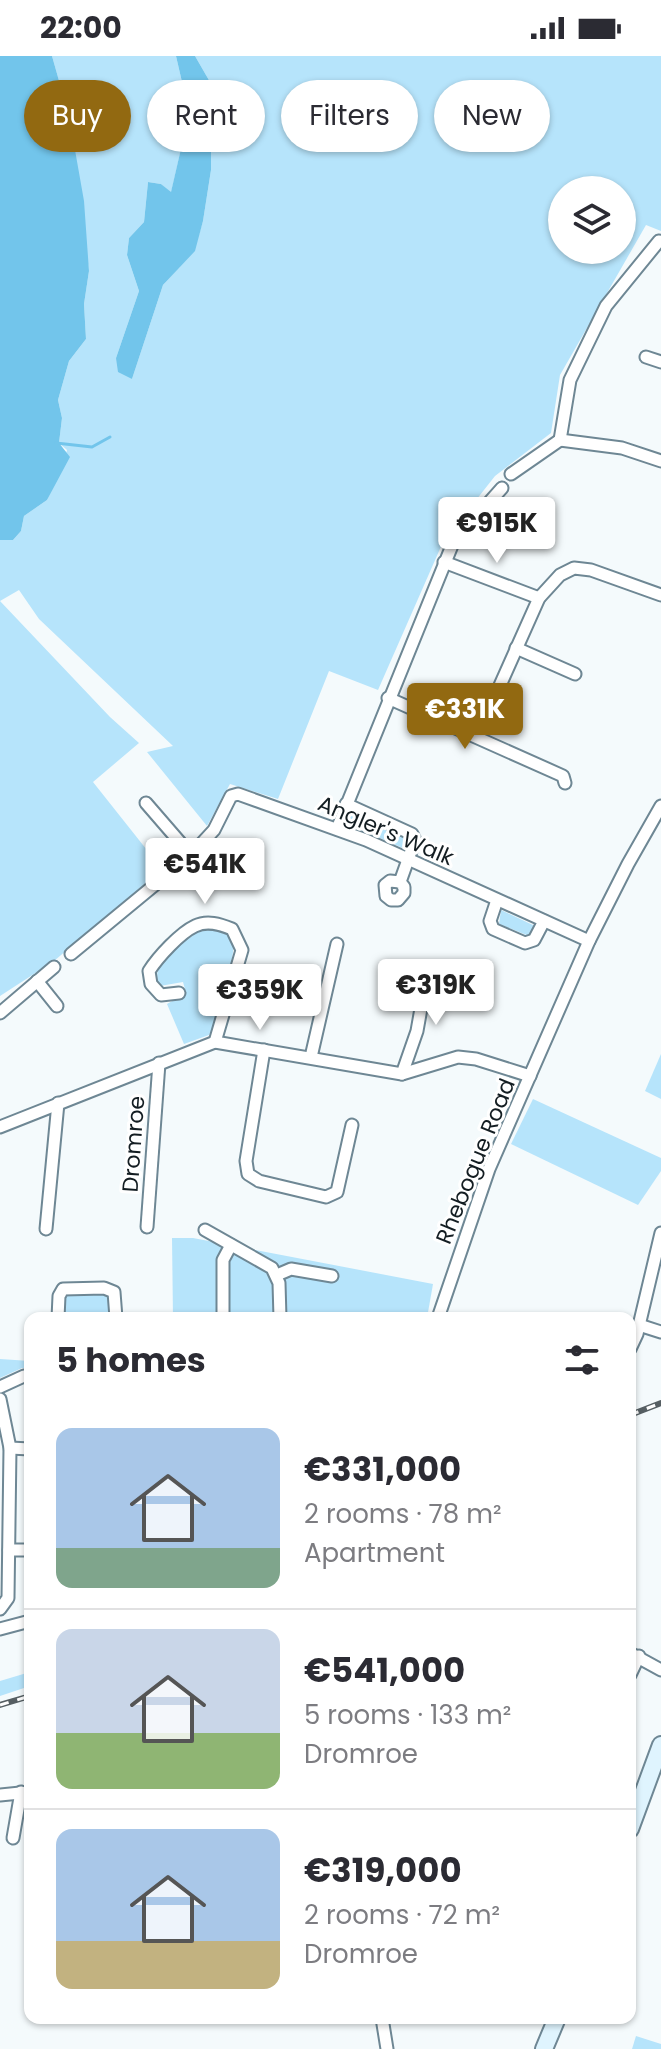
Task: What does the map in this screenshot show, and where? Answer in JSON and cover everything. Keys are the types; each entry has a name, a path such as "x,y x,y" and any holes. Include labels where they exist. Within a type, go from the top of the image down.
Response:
{"main road":[{"path":"636,1813 661,1745"},
{"path":"544,2049 554,2024"}],"street":[{"path":"560,440 570,380 606,306 659,241"},
{"path":"646,357 661,362"},
{"path":"511,474 560,440 622,448 661,461"},
{"path":"337,829 453,543 502,488"},
{"path":"444,562 539,598"},
{"path":"477,737 539,598 560,575 574,568 591,570 661,595"},
{"path":"516,648 575,674"},
{"path":"388,698 563,776 565,783"},
{"name":"Angler's Walk","path":"71,954 191,855 214,830 231,796 238,794 337,829 589,941"},
{"path":"146,803 191,855"},
{"path":"346,804 412,834 415,840 400,882"},
{"name":"Rhebogue Road","path":"440,1312 489,1169 589,941 661,806"},
{"path":"497,900 490,921 493,929 525,943 534,940 544,921"},
{"path":"179,993 161,995 151,984 149,971 155,961 194,926 218,923 232,929 242,950 215,1042"},
{"path":"311,1057 337,944"},
{"path":"0,1013 54,967"},
{"path":"402,1074 417,1031 428,969"},
{"path":"37,981 57,1006"},
{"name":"Dromroe","path":"0,1127 215,1042 402,1074 458,1057 476,1059 530,1076"},
{"path":"264,1050 246,1161 248,1174 259,1181 326,1197 337,1192 352,1125"},
{"name":"Dromroe","path":"147,1227 159,1063"},
{"path":"46,1229 58,1103"},
{"path":"205,1230 272,1268 277,1275 280,1312"},
{"path":"636,1333 661,1233"},
{"path":"223,1312 223,1260 231,1245"},
{"path":"277,1275 291,1269 332,1276"},
{"path":"58,1312 59,1296 63,1289 104,1288 114,1292 116,1312"},
{"path":"639,1325 661,1332"},
{"path":"0,1387 24,1376"},
{"path":"0,1399 10,1448 5,1497 9,1550 8,1598 0,1609"},
{"path":"10,1448 24,1449"},
{"path":"9,1550 24,1550"},
{"path":"1,1627 24,1622"},
{"path":"636,1655 661,1670"},
{"path":"0,1795 24,1792"},
{"path":"13,1838 24,1799"},
{"path":"383,2024 387,2049"}],"shaded area":[{"path":"0,56 52,56 59,80 24,80 24,152 75,152 84,201 89,271 84,304 86,339 69,361 58,400 62,418 59,443 70,457 47,500 24,516 21,531 13,540 0,540"},
{"path":"52,56 176,56 182,80 147,80 147,152 180,152 171,193 161,184 148,182 144,222 129,238 127,255 139,291 116,358 132,379 163,285 194,251 203,221 211,152 265,152 265,80 209,80 195,56 661,56 661,231 646,225 636,242 636,176 548,176 548,264 624,264 560,375 551,433 495,476 443,542 378,690 329,671 278,799 230,784 207,826 147,752 173,746 39,619 19,590 0,601 0,540 13,540 21,531 24,516 47,500 67,450 59,443 62,418 58,400 69,361 86,339 84,304 89,271 74,152 131,152 131,80 59,80"},
{"path":"176,56 195,56 209,80 182,80"},
{"path":"180,152 211,152 203,221 195,251 163,285 132,379 118,372 116,358 139,291 127,255 129,238 144,222 148,182 161,184 171,192"},
{"path":"0,601 110,717 139,743 93,782 162,869 54,961 0,996"},
{"path":"355,815 409,840 409,847 405,849 350,825 349,817"},
{"path":"501,910 535,926 533,932 529,936 499,924"},
{"path":"203,928 225,932 230,937 233,944 232,961 215,1024 209,1035 184,1044 167,1004 186,993 183,982 160,986 157,977 170,953"},
{"path":"661,1054 661,1099 645,1091"},
{"path":"533,1099 661,1158 661,1171 638,1205 511,1144"},
{"path":"172,1238 193,1238 433,1284 428,1312 173,1312"},
{"path":"67,1293 105,1293 111,1296 111,1312 63,1312"},
{"path":"0,1359 24,1361 24,1368 0,1378"},
{"path":"24,1674 24,1688 0,1696 0,1681"},
{"path":"636,2036 661,2044 661,2049 632,2049"}],"waterway":[{"path":"56,443 92,447 110,437"}],"railway":[{"path":"636,1413 661,1403"},
{"path":"0,1705 24,1698"}]}
